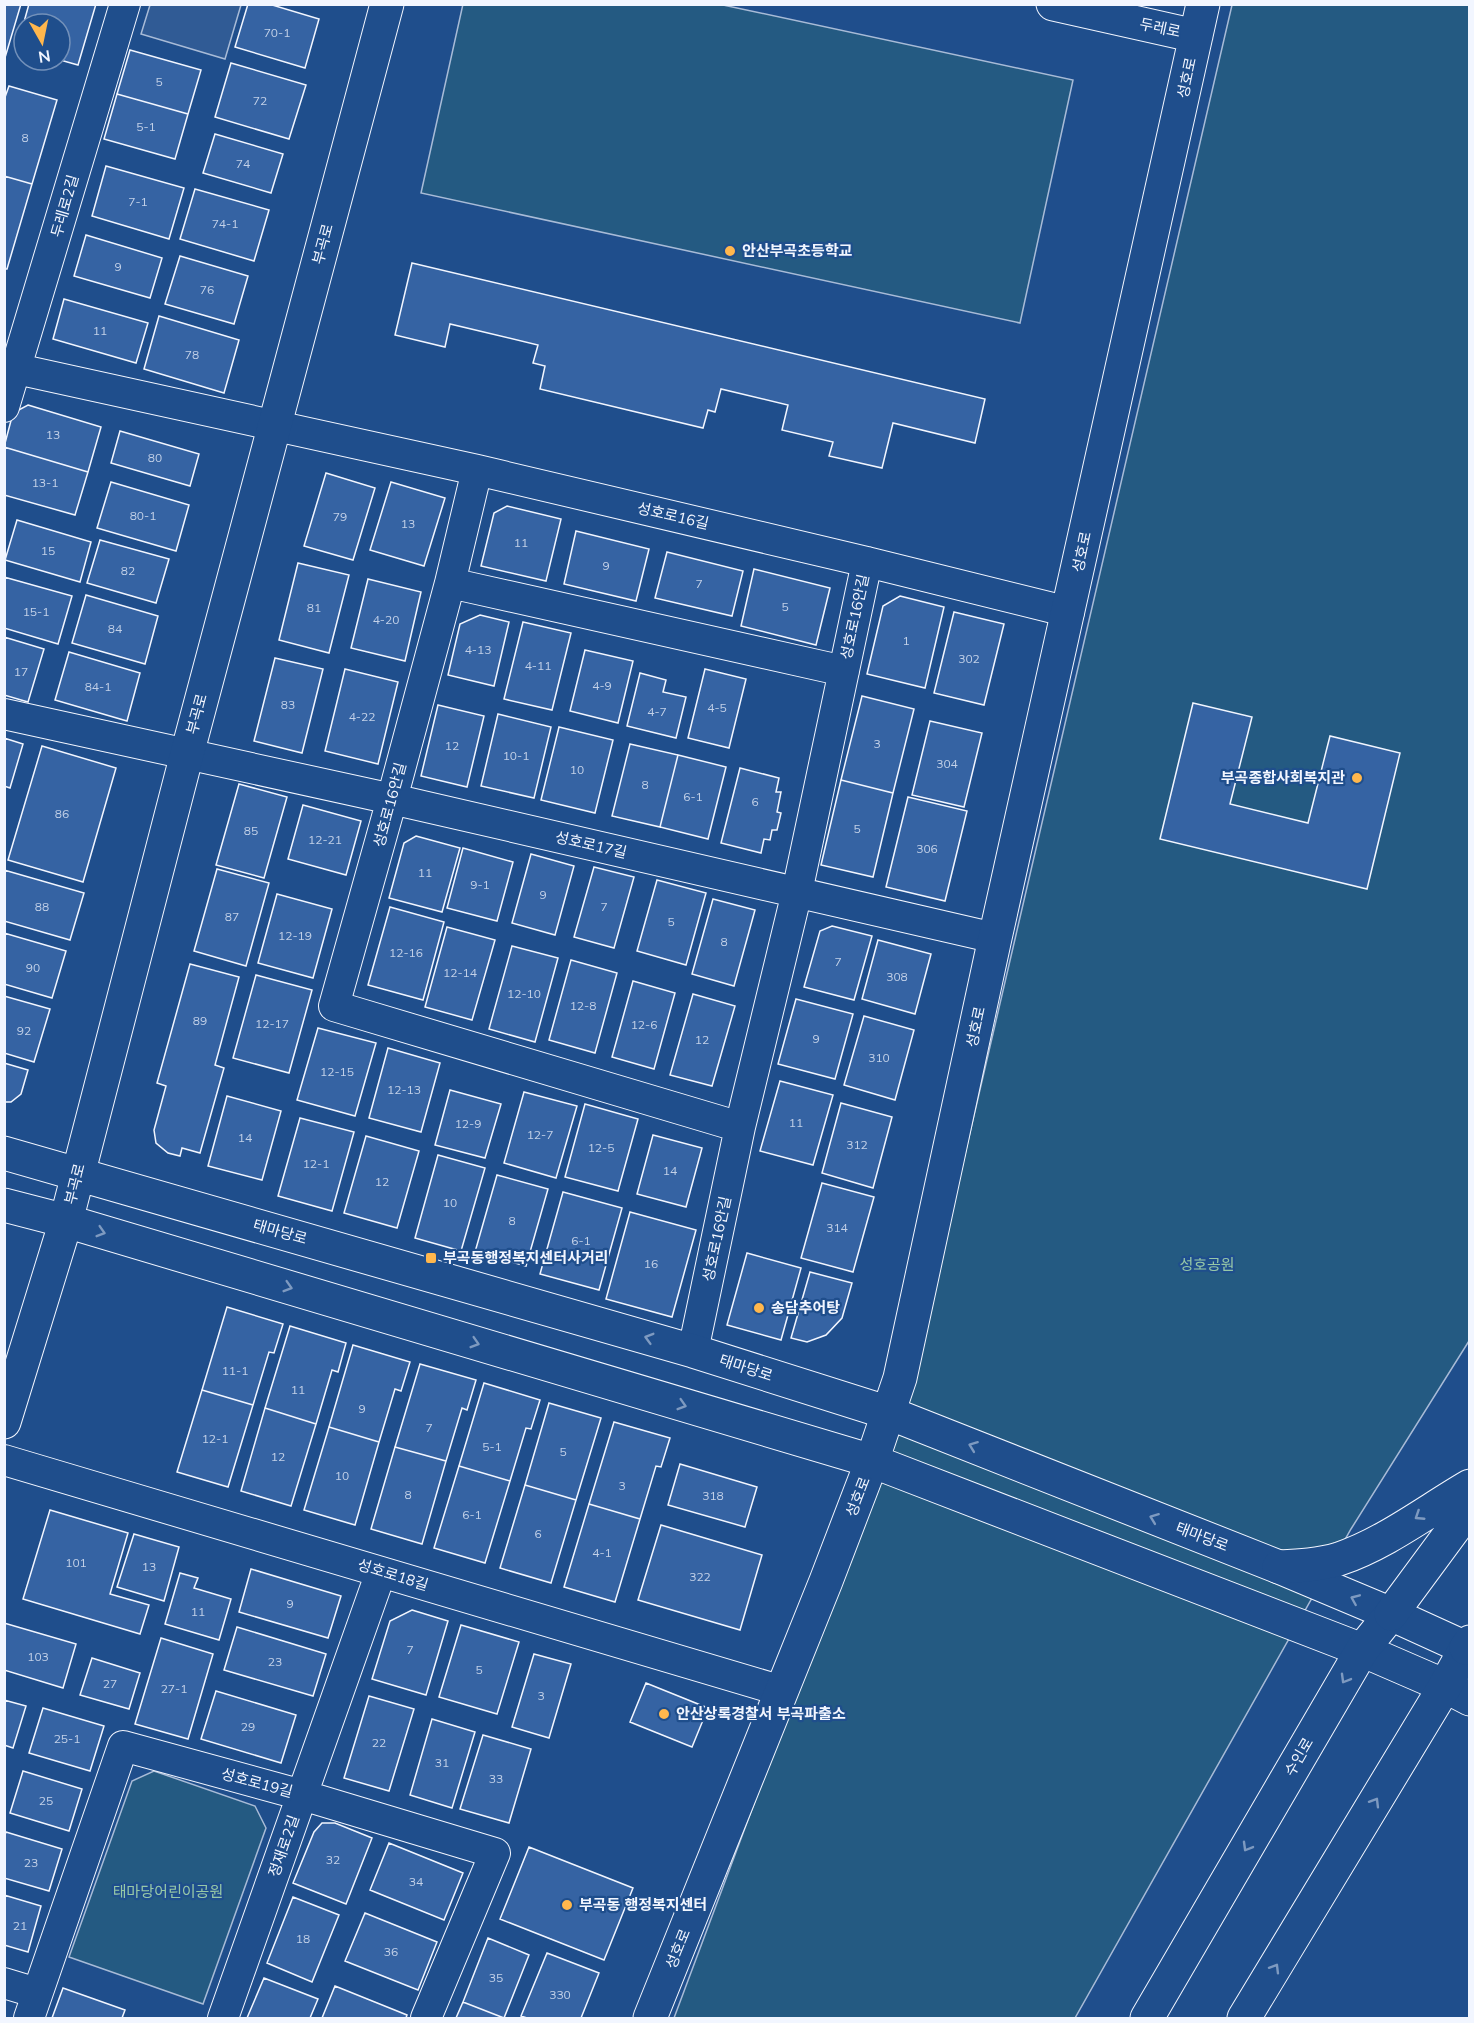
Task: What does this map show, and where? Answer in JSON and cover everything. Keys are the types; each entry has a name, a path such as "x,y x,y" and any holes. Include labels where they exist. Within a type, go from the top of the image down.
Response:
{"main road":[{"name":"부곡로","path":"4,1422 66,1221 187,754 387,4"},
{"name":"두레로","path":"1053,4 1196,36"},
{"name":"성호로","path":"650,2019 872,1461 900,1378 995,938 1203,4"},
{"name":"태마당로","path":"4,1153 693,1351 889,1413 1279,1567 1468,1647"},
{"path":"4,1205 66,1221 872,1461 1362,1650 1457,1693"},
{"path":"1279,1567 1312,1565 1367,1548 1470,1486"},
{"name":"수인로","path":"1147,2019 1362,1650 1470,1507"},
{"path":"1244,2019 1457,1693 1468,1647"}],"street":[{"name":"두레로2길","path":"4,407 124,4"},
{"name":"성호로16길","path":"17,369 477,470 1069,612"},
{"path":"450,583 477,470"},
{"name":"성호로16안길","path":"693,1351 740,1127 797,892 867,562"},
{"name":"성호로16안길","path":"740,1127 334,1006 393,799 450,583 844,671"},
{"name":"성호로17길","path":"4,714 393,799 995,938"},
{"name":"성호로18길","path":"4,1460 782,1691"},
{"name":"정재로2길","path":"223,2019 381,1572"},
{"name":"성호로19길","path":"33,2006 123,1746 302,1795 495,1853 426,2019"},
{"path":"4,1983 33,2006"}],"green space":[{"path":"463,4 723,5 1073,80 1020,323 421,193"},
{"name":"성호공원","path":"1232,5 1469,5 1469,1341 1351,1529 1075,2018 674,2018 913,1378"},
{"name":"태마당어린이공원","path":"154,1771 255,1806 266,1828 203,2004 69,1957 132,1781"}],"shaded area":[{"path":"150,5 241,5 225,59 141,34"}],"building":[{"path":"4,4 21,4 19,12 12,12 12,34 4,61"},
{"path":"29,4 96,4 78,65 72,63 72,12 27,12"},
{"path":"248,4 269,4 319,19 305,68 235,47"},
{"path":"130,50 201,70 188,114 117,94"},
{"path":"231,63 306,85 289,139 215,117"},
{"path":"9,86 57,100 32,184 4,176 4,100"},
{"path":"117,94 188,114 175,159 104,139"},
{"path":"215,134 283,154 271,193 203,173"},
{"path":"106,166 184,188 169,239 92,216"},
{"path":"4,176 32,184 7,269 4,269"},
{"path":"195,189 269,210 254,261 180,239"},
{"path":"86,235 162,258 150,298 74,276"},
{"path":"180,256 248,276 234,324 165,304"},
{"path":"412,263 985,399 975,443 893,423 882,468 829,456 833,442 782,430 788,405 721,389 715,412 708,410 703,428 540,389 545,366 533,363 538,345 450,324 445,347 395,335"},
{"path":"64,299 148,323 136,363 53,339"},
{"path":"159,316 239,340 224,393 144,369"},
{"path":"28,405 101,427 88,472 4,447 13,413"},
{"path":"120,431 199,454 190,486 111,463"},
{"path":"4,447 88,472 75,515 4,495"},
{"path":"326,473 375,488 353,560 304,546"},
{"path":"111,482 189,505 176,551 97,528"},
{"path":"391,482 445,498 424,566 370,550"},
{"path":"507,506 561,519 546,581 481,566 494,513"},
{"path":"17,520 91,542 80,582 5,560"},
{"path":"576,531 649,549 636,601 564,584"},
{"path":"100,540 169,559 156,603 87,583"},
{"path":"667,552 743,571 732,616 655,598"},
{"path":"298,563 349,575 329,653 279,640"},
{"path":"754,569 830,588 816,645 741,626"},
{"path":"4,577 72,596 58,644 4,628"},
{"path":"368,579 421,592 405,661 351,648"},
{"path":"86,595 158,616 145,664 72,643"},
{"path":"900,596 944,607 925,688 867,674 883,606"},
{"path":"954,612 1004,624 984,705 934,693"},
{"path":"480,615 509,622 494,686 448,675 460,624"},
{"path":"523,622 571,633 552,710 504,699"},
{"path":"4,637 44,649 28,702 4,695"},
{"path":"585,650 633,661 618,723 570,711"},
{"path":"69,652 140,673 127,721 55,700"},
{"path":"275,658 323,669 302,753 254,741"},
{"path":"345,669 398,682 378,764 325,751"},
{"path":"705,669 746,679 729,748 688,738"},
{"path":"640,673 666,680 663,692 686,697 676,738 627,726"},
{"path":"862,696 914,709 893,793 841,780"},
{"name":"부곡종합사회복지관","path":"1193,703 1252,717 1230,804 1308,823 1330,736 1400,753 1367,889 1160,839"},
{"path":"438,705 484,716 467,787 421,776"},
{"path":"498,714 551,727 534,798 481,786"},
{"path":"930,721 982,733 964,807 912,795"},
{"path":"559,727 613,740 595,813 541,800"},
{"path":"4,738 23,744 10,788 4,786"},
{"path":"630,744 678,755 660,827 612,816"},
{"path":"42,746 116,768 83,882 8,860"},
{"path":"678,755 726,767 708,839 660,827"},
{"path":"740,768 779,778 776,792 781,792 777,812 781,813 777,830 772,830 770,840 764,839 761,853 721,843"},
{"path":"841,780 893,793 873,877 821,865"},
{"path":"239,784 287,797 264,878 216,865"},
{"path":"908,797 967,811 945,901 886,887"},
{"path":"303,805 361,821 346,875 288,859"},
{"path":"416,836 460,848 442,912 389,898 404,843"},
{"path":"463,848 513,862 497,921 447,908"},
{"path":"531,854 574,866 555,935 512,923"},
{"path":"594,867 634,877 614,948 574,937"},
{"path":"217,869 269,883 246,966 194,951"},
{"path":"4,870 84,893 70,940 4,921"},
{"path":"657,880 706,893 686,965 637,951"},
{"path":"277,894 332,909 313,978 258,963"},
{"path":"713,899 755,910 734,986 692,974"},
{"path":"390,907 444,922 423,1000 368,985"},
{"path":"832,926 872,936 854,1000 804,987 820,931"},
{"path":"447,927 495,940 472,1020 425,1007"},
{"path":"4,933 66,951 52,998 4,984"},
{"path":"878,940 931,954 915,1014 862,999"},
{"path":"512,946 558,958 535,1042 489,1029"},
{"path":"571,960 617,973 595,1053 549,1040"},
{"path":"190,964 239,977 215,1065 224,1068 200,1153 182,1148 180,1156 168,1153 156,1143 154,1130 166,1086 157,1083"},
{"path":"256,975 312,990 289,1073 233,1058"},
{"path":"633,981 675,993 654,1069 612,1057"},
{"path":"693,994 735,1006 712,1086 670,1075"},
{"path":"4,996 50,1009 34,1062 4,1053"},
{"path":"796,999 853,1014 835,1079 778,1064"},
{"path":"864,1016 914,1030 895,1100 844,1085"},
{"path":"318,1028 376,1043 355,1116 297,1100"},
{"path":"388,1048 440,1063 421,1132 369,1118"},
{"path":"4,1063 28,1070 21,1094 11,1102 4,1102"},
{"path":"780,1081 833,1095 813,1165 760,1151"},
{"path":"450,1090 501,1104 485,1158 435,1145"},
{"path":"524,1092 577,1106 556,1178 504,1163"},
{"path":"227,1096 281,1111 262,1180 208,1166"},
{"path":"841,1103 892,1117 873,1188 822,1173"},
{"path":"585,1104 638,1119 618,1191 565,1177"},
{"path":"300,1118 354,1132 332,1211 278,1196"},
{"path":"653,1135 702,1148 686,1207 637,1194"},
{"path":"366,1136 419,1151 397,1228 344,1213"},
{"path":"438,1155 485,1168 461,1251 415,1238"},
{"path":"497,1175 548,1189 526,1266 475,1252"},
{"path":"822,1183 874,1197 853,1272 801,1258"},
{"path":"563,1192 622,1208 599,1290 540,1274"},
{"path":"630,1212 696,1230 672,1317 606,1299"},
{"path":"747,1253 801,1268 781,1340 727,1325"},
{"path":"810,1272 852,1283 842,1318 826,1335 807,1342 791,1338"},
{"path":"227,1307 283,1324 274,1353 269,1352 253,1405 202,1390"},
{"path":"290,1326 346,1343 338,1372 332,1370 316,1424 265,1408"},
{"path":"353,1345 410,1362 401,1391 395,1389 379,1442 329,1427"},
{"path":"420,1364 476,1380 467,1410 462,1408 446,1461 395,1447"},
{"path":"484,1383 540,1400 531,1429 526,1428 510,1481 459,1466"},
{"path":"202,1390 253,1405 228,1487 177,1472"},
{"path":"549,1403 601,1418 576,1500 525,1485"},
{"path":"265,1408 316,1424 291,1506 241,1491"},
{"path":"614,1422 670,1438 661,1467 656,1466 640,1519 589,1504"},
{"path":"329,1427 379,1442 355,1525 304,1510"},
{"path":"395,1447 446,1461 422,1544 371,1529"},
{"path":"680,1464 757,1487 745,1527 668,1505"},
{"path":"459,1466 510,1481 485,1563 434,1548"},
{"path":"525,1485 576,1500 551,1583 500,1568"},
{"path":"589,1504 640,1519 615,1602 564,1587"},
{"path":"50,1510 128,1533 110,1594 149,1605 140,1634 23,1599"},
{"path":"661,1525 762,1555 740,1630 638,1600"},
{"path":"134,1534 179,1547 164,1601 117,1587"},
{"path":"251,1569 341,1596 328,1638 239,1612"},
{"path":"180,1573 198,1578 194,1588 231,1599 219,1640 165,1624"},
{"path":"412,1610 448,1621 426,1695 372,1679 390,1621"},
{"path":"4,1623 76,1644 63,1688 4,1670"},
{"path":"461,1625 519,1642 497,1714 439,1697"},
{"path":"237,1627 326,1654 313,1696 224,1670"},
{"path":"161,1638 213,1654 188,1739 135,1724"},
{"path":"534,1654 571,1664 549,1738 512,1727"},
{"path":"92,1658 140,1673 129,1709 80,1695"},
{"path":"646,1683 708,1708 692,1747 630,1722"},
{"path":"216,1691 296,1715 281,1763 201,1739"},
{"path":"369,1696 414,1709 389,1791 344,1778"},
{"path":"4,1700 26,1706 13,1748 4,1745"},
{"path":"43,1708 104,1726 90,1771 29,1753"},
{"path":"432,1719 475,1732 452,1808 410,1795"},
{"path":"483,1735 531,1749 509,1823 460,1809"},
{"path":"23,1771 82,1789 69,1831 10,1813"},
{"path":"322,1823 335,1823 372,1838 346,1904 293,1883 314,1832"},
{"path":"6,1832 62,1849 49,1891 4,1878"},
{"path":"389,1843 463,1873 444,1920 370,1890"},
{"path":"529,1847 633,1888 604,1960 500,1919"},
{"path":"4,1895 41,1906 28,1952 4,1945"},
{"path":"293,1897 339,1915 312,1982 267,1963"},
{"path":"365,1913 437,1942 418,1990 345,1961"},
{"path":"488,1938 529,1955 504,2018 463,2002"},
{"path":"547,1953 599,1973 581,2018 521,2016"},
{"path":"264,1978 318,1999 310,2018 247,2018"},
{"path":"335,1986 407,2015 406,2018 322,2018"},
{"path":"63,1988 125,2010 122,2018 52,2018"},
{"path":"463,2002 504,2018 456,2018"}],"place":[{"name":"안산부곡초등학교","path":"730,251"},
{"name":"부곡종합사회복지관","path":"1357,778"},
{"name":"부곡동행정복지센터사거리","path":"431,1258"},
{"name":"송담추어탕","path":"759,1308"},
{"name":"안산상록경찰서 부곡파출소","path":"664,1714"},
{"name":"부곡동 행정복지센터","path":"567,1905"}]}
